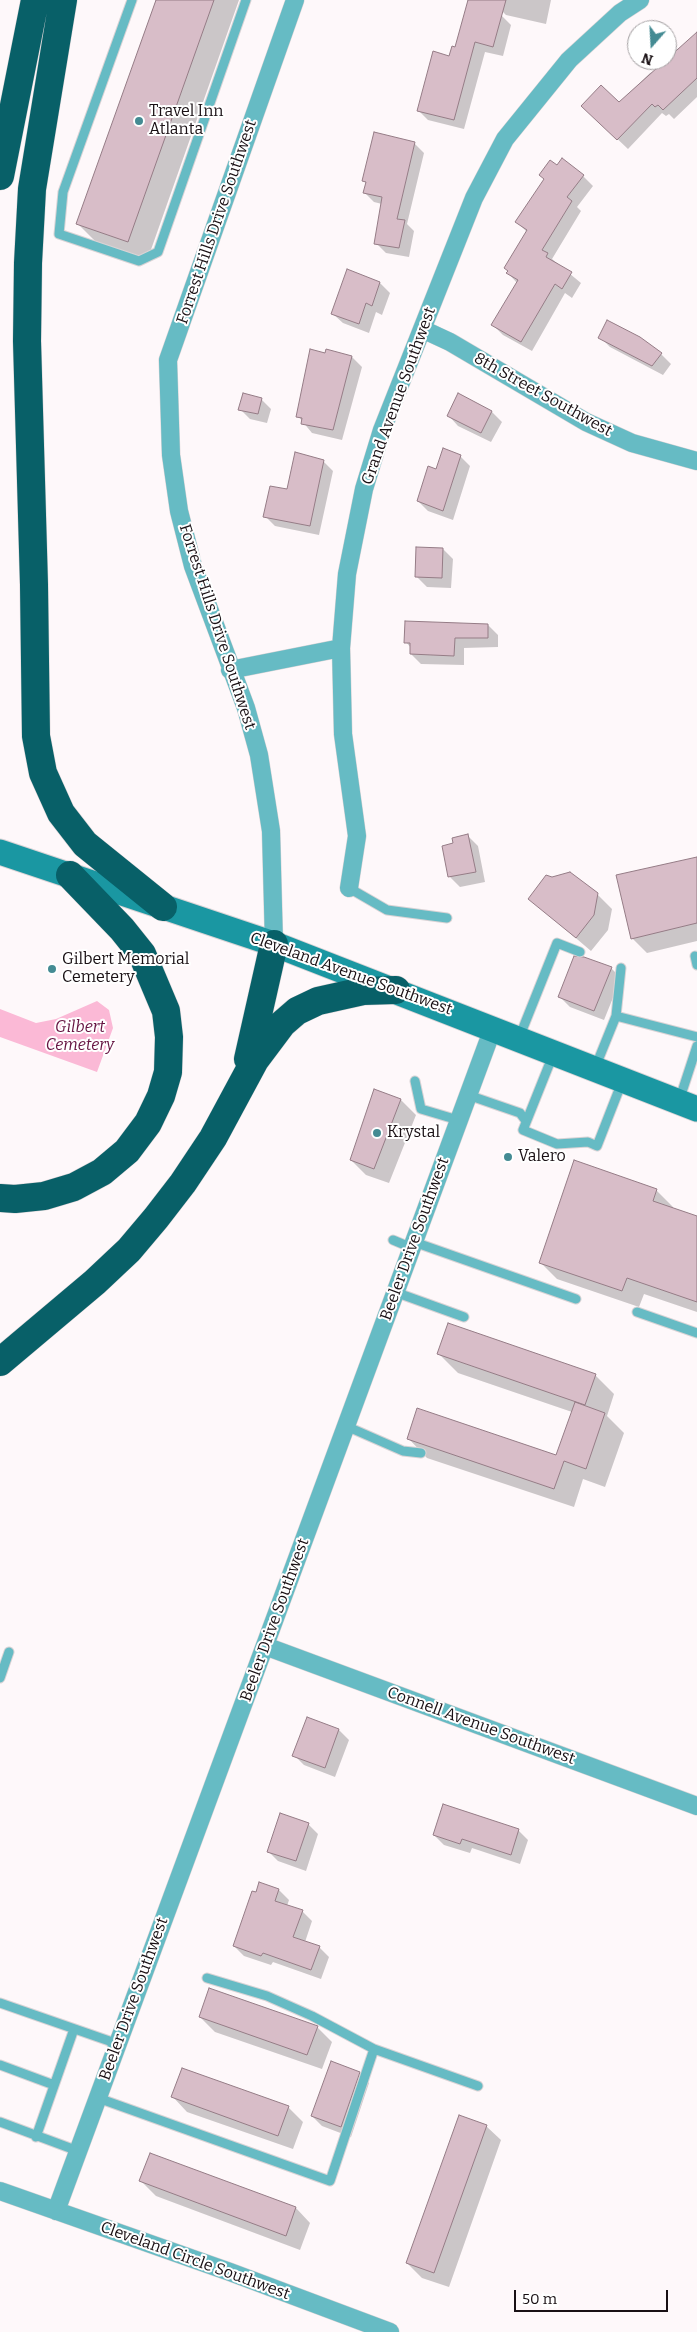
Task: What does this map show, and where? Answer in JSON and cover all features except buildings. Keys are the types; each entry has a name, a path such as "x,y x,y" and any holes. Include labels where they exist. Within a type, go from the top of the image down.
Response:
{"highway":[{"path":"0,176 35,0"},
{"path":"63,0 32,189 28,263 27,341 36,736 43,773 61,813 85,844 163,907"},
{"path":"0,1198 15,1199 44,1196 74,1187 102,1172 127,1151 148,1123 161,1096 168,1072 169,1037 166,1011 142,954 122,929 70,876"},
{"path":"240,1085 253,1039 274,944"},
{"path":"0,1362 61,1312 129,1250 183,1183 213,1138 240,1085 269,1038 297,1011 318,1001 338,995 363,991 396,990"}],"main road":[{"name":"Cleveland Avenue Southwest","path":"0,852 274,944 688,1105"}],"street":[{"name":"Forrest Hills Drive Southwest","path":"274,944 270,821 259,756 246,708 230,670 193,566 179,511 171,455 168,360 295,0"},
{"name":"Grand Avenue Southwest","path":"349,888 357,836 343,734 341,648 347,574 364,489 382,430 474,198 505,139 569,60 617,7 640,0"},
{"name":"8th Street Southwest","path":"422,329 450,342 586,422 632,443 697,460"},
{"path":"230,670 341,648"},
{"name":"Beeler Drive Southwest","path":"56,2211 492,1028"},
{"name":"Connell Avenue Southwest","path":"265,1646 697,1806"},
{"name":"Cleveland Circle Southwest","path":"0,2191 230,2272 390,2332"}],"lane":[{"path":"132,0 63,192 59,234 139,261 158,252 246,0"},
{"path":"349,888 387,910 447,918"},
{"path":"519,1038 557,943 580,952"},
{"path":"595,1068 616,1016 621,968"},
{"path":"616,1016 697,1037"},
{"path":"688,1105 697,1046"},
{"path":"554,1052 523,1130 557,1144 588,1142 597,1146 623,1079"},
{"path":"415,1081 421,1109 458,1120"},
{"path":"468,1095 520,1113 526,1121"},
{"path":"393,1240 576,1299"},
{"path":"395,1292 464,1317"},
{"path":"637,1312 697,1333"},
{"path":"346,1426 403,1451 421,1453"},
{"path":"0,1678 9,1652"},
{"path":"207,1978 267,1996 312,2016 374,2049 478,2086"},
{"path":"0,2002 118,2044"},
{"path":"36,2136 74,2029"},
{"path":"98,2098 330,2181 374,2049"},
{"path":"0,2065 54,2085"},
{"path":"0,2122 78,2151"}],"green space":[{"name":"Gilbert Cemetery","path":"97,1001 109,1010 113,1028 97,1072 0,1037 0,1009 36,1023 56,1019"}],"place":[{"name":"Travel Inn Atlanta","path":"139,121"},
{"name":"Gilbert Memorial Cemetery","path":"52,969"},
{"name":"Krystal","path":"377,1133"},
{"name":"Valero","path":"508,1157"}]}
